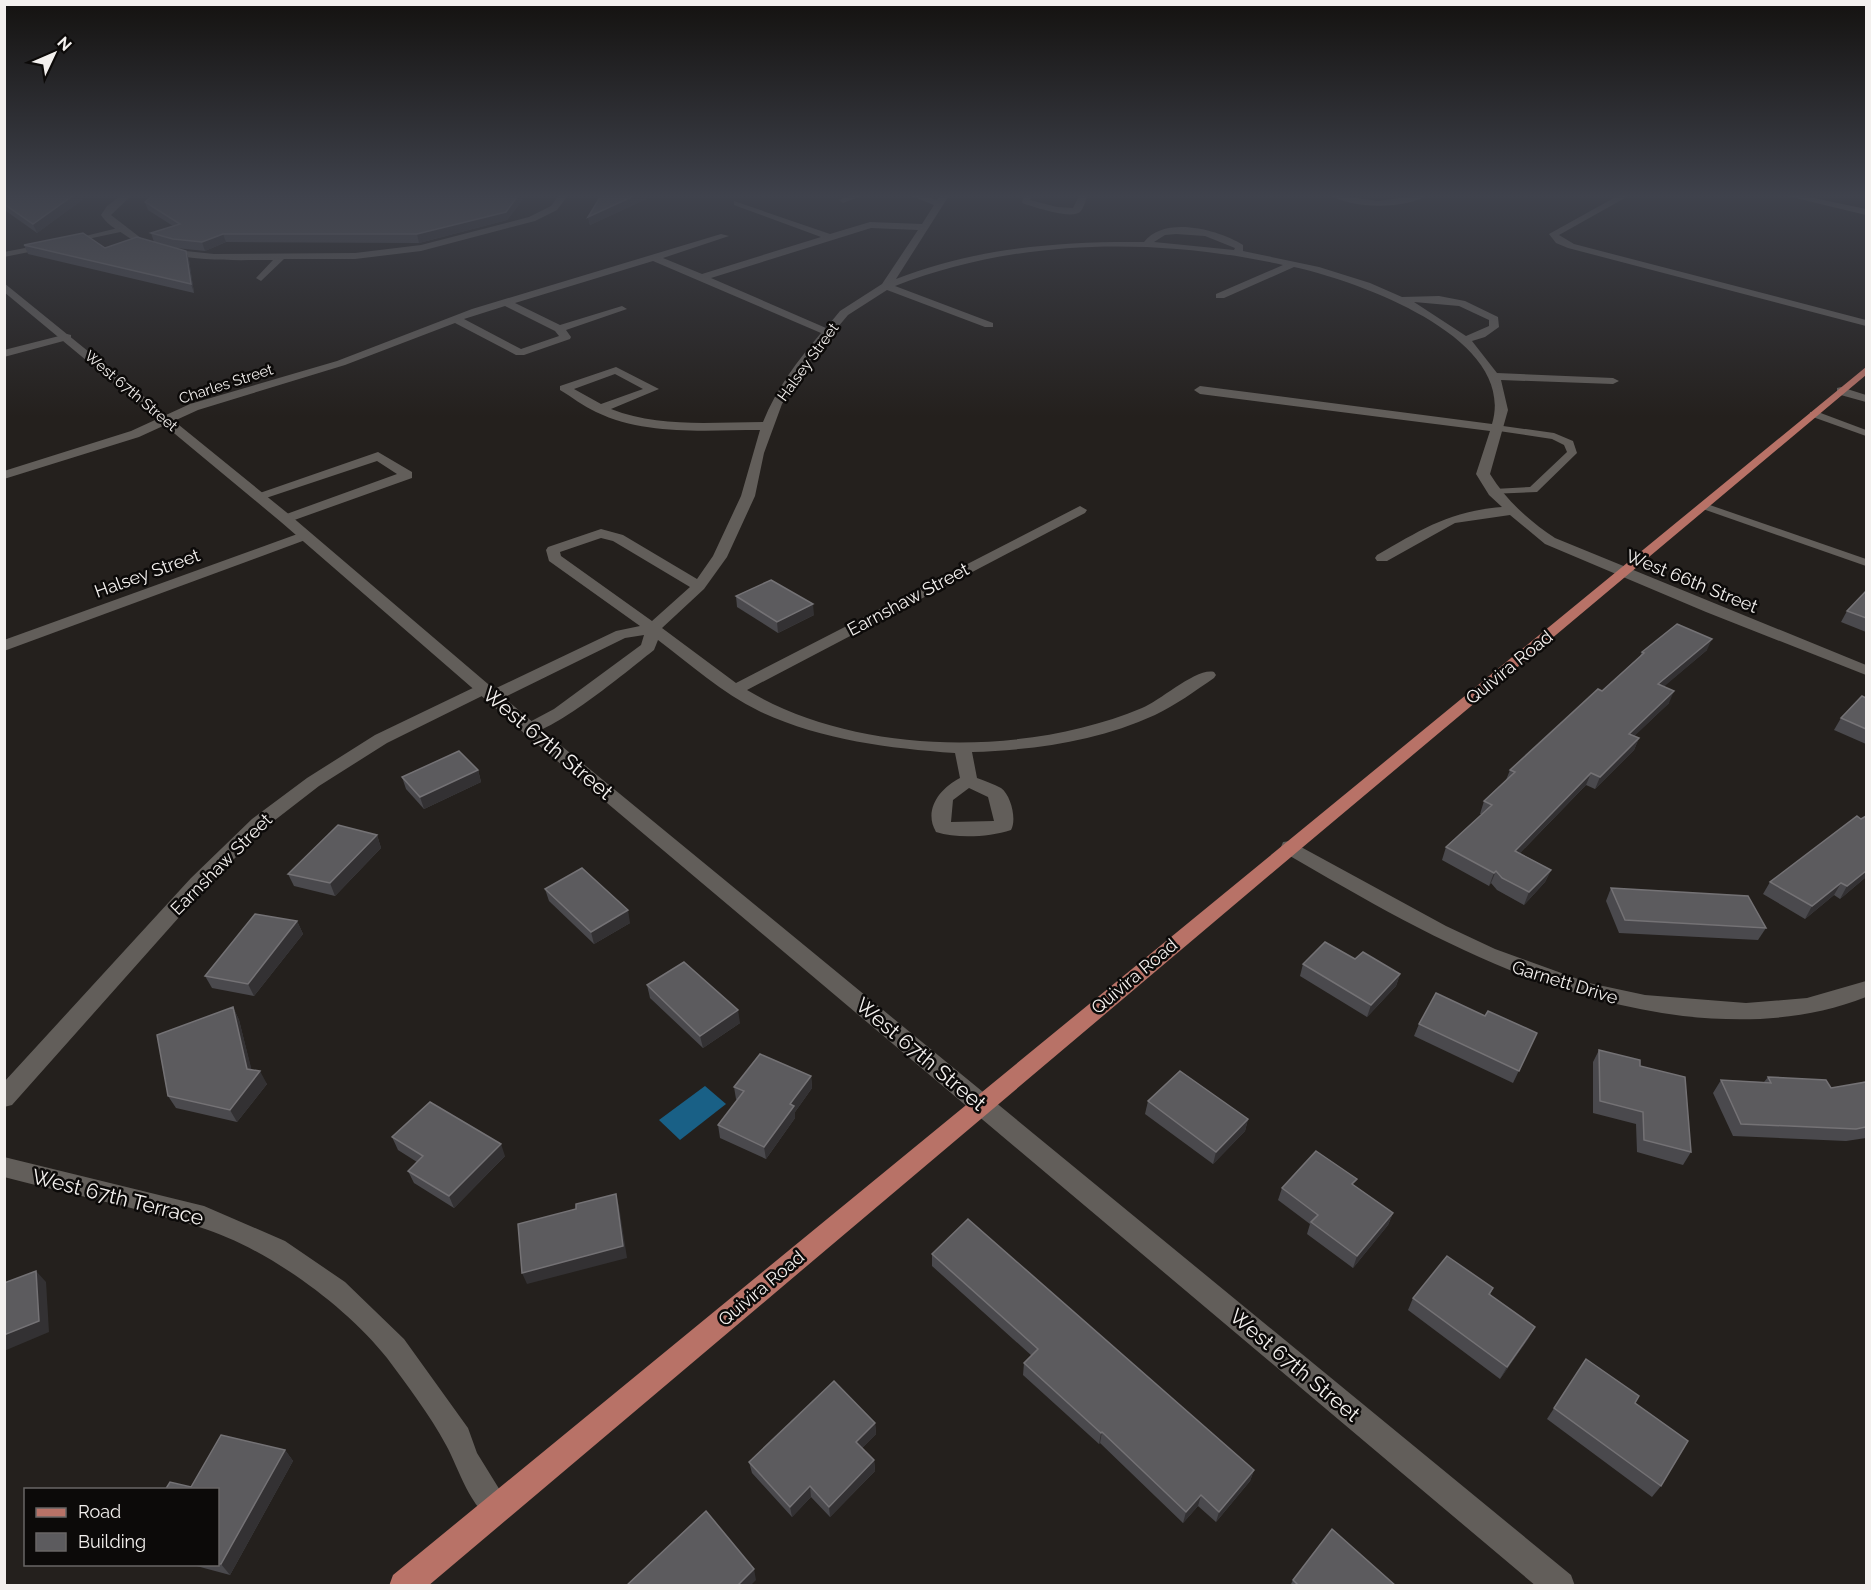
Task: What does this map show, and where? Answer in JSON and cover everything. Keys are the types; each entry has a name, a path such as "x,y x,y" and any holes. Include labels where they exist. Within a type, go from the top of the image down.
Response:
{"main road":[{"name":"Quivira Road","path":"404,1586 1290,846 1624,573 1866,370"}],"street":[{"path":"261,278 270,268"},
{"name":"Charles Street","path":"4,476 100,447 167,421 194,407 340,363 456,319 616,268"},
{"path":"679,268 827,332"},
{"path":"701,278 731,268"},
{"name":"Halsey Street","path":"530,729 560,713 648,647 653,629 699,586 720,557 748,496 758,453 776,404 827,332 844,313 886,286 897,268"},
{"name":"West 66th Street","path":"886,286 935,268"},
{"path":"1220,296 1283,268"},
{"name":"West 66th Street","path":"1309,268 1339,276 1400,300 1438,320 1464,340 1487,363 1502,400 1483,474 1494,492 1528,526 1550,541 1624,573 1866,670"},
{"path":"1661,268 1866,323"},
{"name":"West 67th Street","path":"4,286 286,519 530,729 1560,1586"},
{"path":"886,286 989,325"},
{"path":"1400,300 1445,299 1467,304 1494,319 1494,327 1481,335 1464,340"},
{"path":"456,319 520,353 566,337 559,329 506,302"},
{"path":"559,329 622,309"},
{"path":"4,354 67,337"},
{"path":"600,409 653,389 616,370 564,388 600,409 635,422 768,426"},
{"path":"1493,376 1613,381"},
{"path":"1200,390 1496,428"},
{"path":"1841,391 1866,399"},
{"path":"258,496 378,456 407,475 286,519"},
{"name":"Earnshaw Street","path":"737,689 1080,510"},
{"path":"1382,558 1430,529 1458,518 1485,512 1513,511"},
{"path":"699,586 618,538 601,533 553,550 554,558 764,706 821,728 880,741 963,748 1011,746 1110,725 1150,711 1208,675"},
{"name":"Halsey Street","path":"4,646 303,536"},
{"path":"488,692 621,634 653,629"},
{"name":"Earnshaw Street","path":"4,1098 198,883 259,823 313,782 381,739 488,692"},
{"path":"963,748 969,781"},
{"name":"Garnett Drive","path":"1290,846 1480,953 1522,971 1585,992 1659,1007 1731,1012 1770,1011 1823,1004 1866,989"},
{"name":"West 67th Terrace","path":"4,1167 204,1217 276,1249 327,1284 395,1347 458,1438 466,1461 497,1508"}],"lane":[{"path":"1814,414 1866,433"},
{"path":"1494,492 1533,490 1572,453 1569,443 1554,436 1496,428"},
{"path":"1704,506 1866,562"}],"water":[{"path":"705,1086 726,1104 680,1140 659,1120"}],"building":[{"path":"123,268 189,268 191,284"},
{"path":"771,580 813,604 777,622 736,596"},
{"path":"1865,592 1866,618 1847,611"},
{"path":"1677,624 1712,639 1658,684 1674,691 1629,734 1639,738 1600,777 1591,773 1515,851 1551,870 1529,892 1502,878 1496,871 1494,873 1446,847 1492,805 1484,801 1515,772 1510,770 1598,689 1602,691 1644,653 1642,652"},
{"path":"1862,696 1866,698 1866,729 1841,718"},
{"path":"459,751 478,770 420,797 402,777"},
{"path":"1857,816 1861,819 1866,816 1866,871 1847,886 1841,883 1812,906 1770,882"},
{"path":"338,825 377,835 330,883 288,874"},
{"path":"582,868 628,910 591,932 545,889"},
{"path":"1611,888 1748,896 1766,928 1625,920"},
{"path":"255,914 297,921 248,984 205,976"},
{"path":"1325,942 1355,959 1363,952 1400,974 1371,1005 1303,964"},
{"path":"684,962 738,1010 700,1036 647,985"},
{"path":"1436,993 1485,1016 1488,1011 1537,1033 1519,1071 1419,1024"},
{"path":"233,1007 247,1069 260,1071 230,1110 168,1096 157,1035"},
{"path":"1599,1050 1640,1060 1640,1066 1685,1077 1691,1152 1644,1140 1643,1112 1600,1101"},
{"path":"760,1054 811,1076 790,1104 794,1106 764,1147 718,1125 744,1091 734,1087"},
{"path":"1180,1071 1248,1119 1216,1152 1148,1101"},
{"path":"1768,1077 1826,1080 1831,1088 1866,1082 1866,1127 1856,1129 1741,1124 1721,1080 1771,1083"},
{"path":"430,1102 501,1144 449,1196 408,1171 423,1156 392,1137"},
{"path":"1316,1151 1357,1179 1352,1184 1393,1213 1357,1256 1311,1222 1318,1215 1282,1188"},
{"path":"616,1194 623,1246 522,1273 518,1224 576,1209 576,1204"},
{"path":"968,1219 1254,1470 1219,1512 1201,1495 1186,1512 1102,1432 1024,1363 1038,1349 932,1254"},
{"path":"1447,1256 1493,1288 1489,1294 1535,1327 1507,1367 1413,1298"},
{"path":"36,1271 39,1321 4,1335 4,1283"},
{"path":"1586,1359 1639,1396 1635,1403 1688,1441 1661,1486 1554,1408"},
{"path":"834,1381 875,1423 856,1442 874,1460 829,1507 810,1486 790,1507 749,1462"},
{"path":"221,1435 285,1450 221,1564 219,1564 219,1488 166,1488 170,1482 191,1487"},
{"path":"706,1511 754,1569 737,1586 626,1586"},
{"path":"1332,1529 1396,1586 1299,1586 1293,1580"}]}
